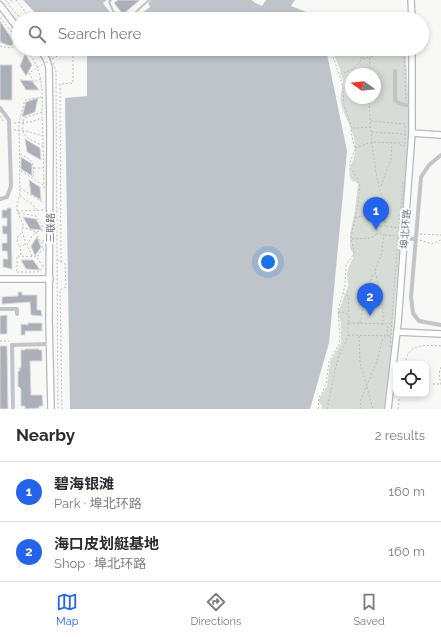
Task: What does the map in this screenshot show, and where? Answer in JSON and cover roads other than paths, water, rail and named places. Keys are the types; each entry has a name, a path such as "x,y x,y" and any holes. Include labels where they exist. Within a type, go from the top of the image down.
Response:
{"main road":[{"path":"412,0 412,12"},
{"path":"0,5 12,21"},
{"name":"三联路","path":"44,56 49,68 51,409"},
{"name":"埠北环路","path":"388,409 398,332 405,238 409,146 412,133 409,106 411,56"},
{"path":"412,133 441,136"},
{"path":"0,279 50,279"},
{"path":"398,332 441,334"}],"street":[{"path":"395,71 395,100 398,103 409,106"},
{"path":"0,108 9,120 11,186 7,197 0,199"},
{"path":"441,155 429,165 421,178 411,297 413,313 419,321 441,325"},
{"path":"405,238 416,239"},
{"path":"0,309 17,309 17,314"},
{"path":"13,409 12,345 50,344"}],"lane":[{"path":"111,0 109,2 110,6 114,12"},
{"path":"136,12 149,0"},
{"path":"242,0 263,8 288,11 294,10 301,12"},
{"path":"250,0 257,6"}],"place":[{"name":"碧海银滩","path":"376,230"},
{"name":"海口皮划艇基地","path":"370,316"}]}
